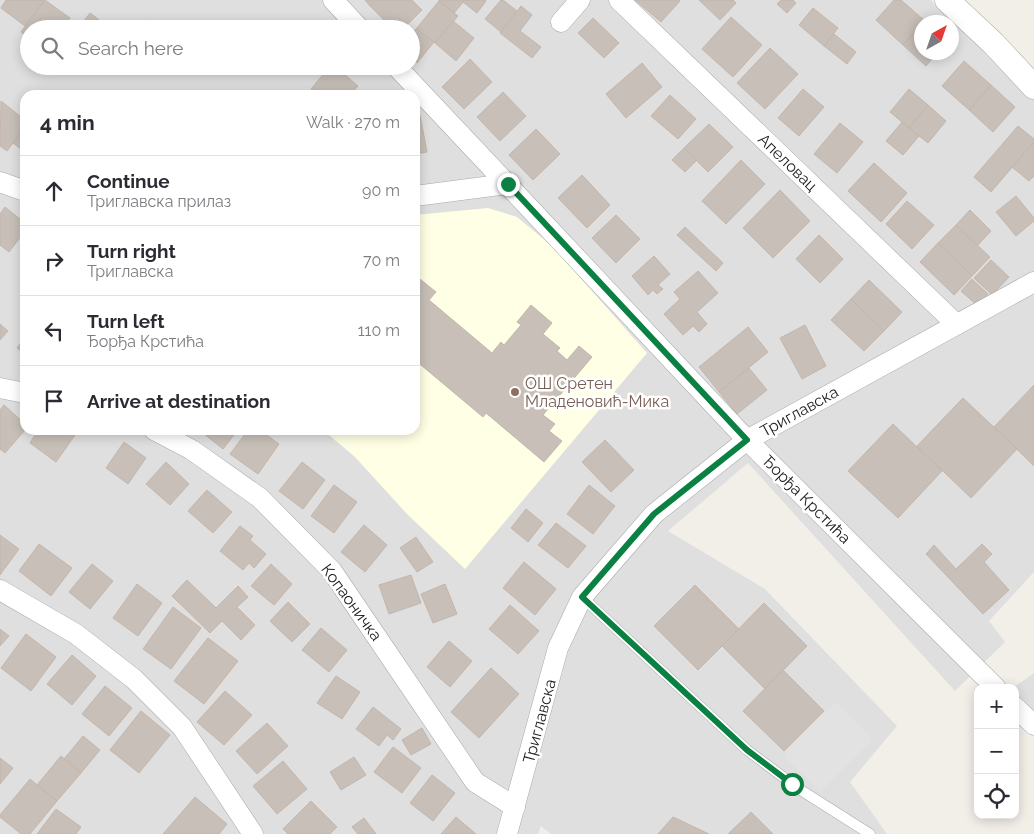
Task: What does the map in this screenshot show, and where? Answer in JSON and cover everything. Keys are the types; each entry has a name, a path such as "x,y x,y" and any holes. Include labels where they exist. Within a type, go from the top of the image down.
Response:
{"street":[{"path":"332,0 351,20"},
{"path":"561,22 580,0"},
{"name":"Апеловац","path":"620,0 956,324"},
{"path":"947,0 994,44 1034,86"},
{"name":"Ђорђа Крстића","path":"405,75 419,90"},
{"name":"Ђорђа Крстића","path":"420,91 747,440 992,684"},
{"path":"0,182 20,188"},
{"path":"420,195 508,184"},
{"name":"Триглавска","path":"507,834 558,648 582,597 654,514 747,440 1034,282"},
{"path":"0,388 20,392"},
{"name":"Копаоничка","path":"164,435 192,450 260,498 332,571 475,782 515,807"},
{"path":"0,590 76,634 134,679 182,727 254,834"},
{"path":"1019,711 1034,725"}],"lane":[{"path":"582,597 747,750 799,789 870,834"}],"shaded area":[{"path":"0,0 931,0 946,15 914,15 914,60 959,60 959,27 1034,100 1034,572 989,621 1005,642 955,691 748,463 668,531 765,589 897,726 850,782 887,834 551,834 541,826 538,834 0,834"},
{"name":"ОШ Сретен Младеновић-Мика","path":"488,208 517,217 552,246 647,353 465,569 407,514 355,457 329,435 420,435 420,215"},
{"path":"1034,673 1034,728 1019,712 1019,684"},
{"path":"835,702 873,739 820,792 783,755"}],"building":[{"path":"6,0 45,0 30,20 20,20 20,22 1,8"},
{"path":"45,0 70,18 68,20 30,20"},
{"path":"365,0 376,0 370,6"},
{"path":"376,0 412,0 422,10 412,20 384,20 370,6"},
{"path":"439,0 465,0 454,13"},
{"path":"465,0 486,1 477,13 463,2"},
{"path":"501,0 517,11 501,32 485,19"},
{"path":"635,0 678,0 680,1 661,22"},
{"path":"699,0 733,0 736,3 720,20"},
{"path":"781,0 793,0 796,3 787,13 777,4"},
{"path":"894,0 901,0 918,15 914,15 914,33 903,45 876,20"},
{"path":"439,1 458,16 435,43 420,32 420,24"},
{"path":"521,6 532,15 520,31 541,47 532,58 500,33"},
{"path":"813,8 838,28 824,46 799,25"},
{"path":"90,13 99,20 85,20"},
{"path":"731,17 762,45 733,77 702,49"},
{"path":"593,18 619,43 604,58 578,33"},
{"path":"453,21 474,38 456,61 435,43"},
{"path":"420,32 434,42 420,59"},
{"path":"914,33 914,55 903,45"},
{"path":"834,34 856,52 847,64 824,46"},
{"path":"770,48 798,74 765,109 737,83"},
{"path":"470,59 492,82 464,109 442,87"},
{"path":"919,60 931,60 926,66"},
{"path":"964,61 991,85 969,110 942,86"},
{"path":"642,63 662,87 626,118 606,94"},
{"path":"323,75 345,75 358,86 354,90 311,89"},
{"path":"991,85 1015,107 993,132 969,110"},
{"path":"803,89 824,107 799,136 778,118"},
{"path":"909,89 928,105 909,128 890,112"},
{"path":"503,92 526,116 500,141 477,117"},
{"path":"670,95 696,119 678,139 651,116"},
{"path":"1,101 20,116 20,134 7,151 0,146"},
{"path":"928,105 946,121 928,143 909,128"},
{"path":"420,115 427,152 420,153"},
{"path":"902,122 919,136 903,155 886,141"},
{"path":"840,123 863,142 837,173 814,154"},
{"path":"709,124 733,147 708,172 684,148"},
{"path":"1018,126 1034,139 1034,142 991,192 974,177"},
{"path":"536,129 560,154 533,180 509,155"},
{"path":"20,134 20,148 13,143"},
{"path":"1034,142 1034,176 1029,181 1012,167"},
{"path":"684,148 697,160 685,172 672,160"},
{"path":"741,160 765,184 726,224 702,201"},
{"path":"874,163 907,193 881,222 848,191"},
{"path":"582,175 610,205 587,228 558,198"},
{"path":"780,190 810,221 773,258 743,228"},
{"path":"1016,196 1034,218 1034,221 1016,236 996,212"},
{"path":"907,201 934,225 912,249 886,224"},
{"path":"5,207 20,219 20,238 9,252 0,245 0,214"},
{"path":"970,210 991,231 977,246 956,225"},
{"path":"616,215 640,239 616,263 592,238"},
{"path":"956,225 990,257 972,276 938,243"},
{"path":"685,227 723,263 716,271 677,235"},
{"path":"819,235 843,259 820,283 796,259"},
{"path":"938,243 972,276 954,295 920,262"},
{"path":"654,256 670,274 658,285 663,289 657,294 653,290 648,295 632,276"},
{"path":"991,260 1009,277 992,295 974,278"},
{"path":"698,271 718,293 697,312 707,324 699,332 693,326 683,335 664,314 680,299 674,292"},
{"path":"420,279 436,292 429,300 492,353 501,342 504,345 521,325 517,322 531,305 552,323 543,334 560,348 557,351 567,360 579,346 592,357 543,415 555,424 549,431 562,441 544,462 486,413 483,417 420,364"},
{"path":"972,279 988,294 978,306 961,291"},
{"path":"869,280 902,312 884,331 851,299"},
{"path":"851,299 884,331 864,351 831,320"},
{"path":"0,324 8,331 0,340"},
{"path":"805,325 826,366 802,379 780,338"},
{"path":"748,327 768,352 719,392 699,367"},
{"path":"749,368 767,390 737,414 719,392"},
{"path":"1034,385 1034,466 994,427"},
{"path":"963,398 1017,449 971,498 917,446"},
{"path":"4,405 20,419 21,435 5,453 0,449 0,410"},
{"path":"893,424 942,471 898,518 848,471"},
{"path":"35,435 75,435 56,462 30,443"},
{"path":"205,435 234,435 223,449"},
{"path":"244,435 267,435 279,444 258,474 230,454"},
{"path":"605,440 634,470 611,492 582,462"},
{"path":"124,442 146,458 128,484 106,468"},
{"path":"166,462 189,484 170,505 146,484"},
{"path":"302,462 325,480 303,509 279,491"},
{"path":"334,485 357,502 334,533 311,516"},
{"path":"589,485 615,506 593,534 567,514"},
{"path":"207,490 232,512 213,533 188,511"},
{"path":"526,509 543,523 528,542 511,528"},
{"path":"556,523 586,546 568,568 538,545"},
{"path":"364,525 387,545 365,572 341,552"},
{"path":"240,526 253,536 250,540 266,554 254,568 249,563 243,570 220,551"},
{"path":"0,535 19,549 0,575"},
{"path":"416,537 433,562 417,572 400,548"},
{"path":"39,544 72,568 51,596 19,571"},
{"path":"982,544 992,554 984,562 1009,590 983,614 926,554 934,545 956,569"},
{"path":"524,562 556,589 535,615 503,588"},
{"path":"92,564 113,581 90,609 69,592"},
{"path":"271,564 292,584 274,605 251,586"},
{"path":"411,575 421,603 389,614 379,585"},
{"path":"187,580 216,608 238,586 248,597 237,607 255,625 241,640 222,621 210,633 172,596"},
{"path":"137,584 162,603 138,636 113,618"},
{"path":"445,584 457,614 433,623 421,594"},
{"path":"695,585 739,629 698,670 654,626"},
{"path":"288,602 310,624 292,642 270,621"},
{"path":"764,603 807,646 765,689 722,646"},
{"path":"510,605 539,631 518,654 489,629"},
{"path":"173,607 201,628 171,669 143,649"},
{"path":"321,628 347,650 329,672 302,650"},
{"path":"0,629 9,636 0,646"},
{"path":"26,634 56,657 31,691 1,668"},
{"path":"208,638 238,661 204,704 174,681"},
{"path":"449,641 472,661 450,687 427,667"},
{"path":"72,655 96,676 72,705 47,684"},
{"path":"491,668 519,694 479,738 451,712"},
{"path":"783,670 824,711 784,751 743,711"},
{"path":"336,676 360,692 342,719 317,703"},
{"path":"105,686 132,708 109,736 82,714"},
{"path":"225,691 252,715 224,745 197,722"},
{"path":"373,707 401,729 393,740 387,735 379,746 356,729"},
{"path":"141,711 170,735 139,773 110,750"},
{"path":"267,723 288,746 257,774 236,751"},
{"path":"422,728 431,744 411,755 402,740"},
{"path":"83,736 100,750 81,773 64,759"},
{"path":"393,747 421,768 402,793 374,772"},
{"path":"61,756 81,773 57,801 37,785"},
{"path":"354,757 366,775 341,790 330,772"},
{"path":"0,758 13,768 0,784"},
{"path":"283,761 307,789 277,814 253,786"},
{"path":"432,775 455,793 433,821 410,803"},
{"path":"30,779 57,801 30,834 21,834 0,815"},
{"path":"195,797 227,824 219,834 163,834"},
{"path":"311,801 337,827 330,834 288,834 283,829"},
{"path":"56,809 81,827 76,834 37,834"},
{"path":"751,812 773,834 728,834"},
{"path":"456,817 476,834 441,834"},
{"path":"673,817 709,834 658,834"},
{"path":"364,818 376,834 358,834 352,827"}],"place":[{"name":"ОШ Сретен Младеновић-Мика","path":"515,392"}],"route":[{"path":"508,184 747,440 654,514 582,597 747,750 792,784"}]}
